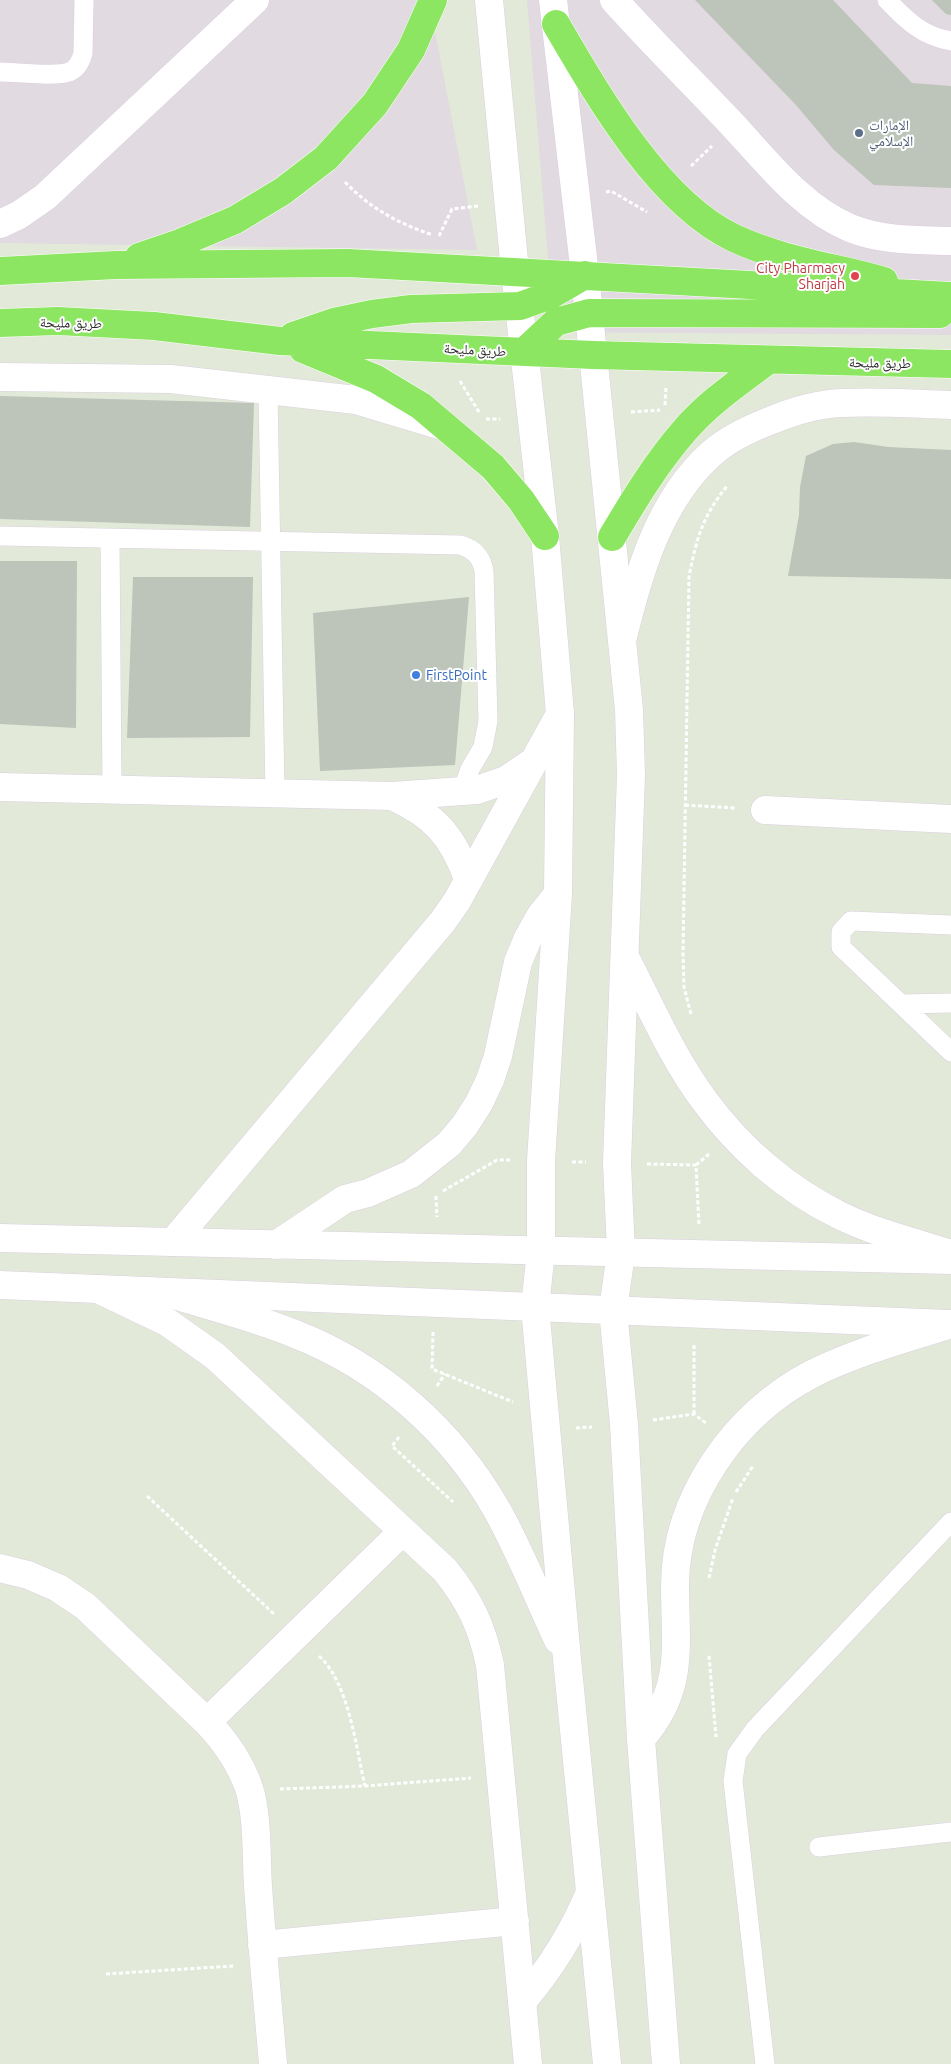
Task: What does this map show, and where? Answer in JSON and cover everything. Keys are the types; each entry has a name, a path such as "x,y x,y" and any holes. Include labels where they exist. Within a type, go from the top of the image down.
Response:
{"main road":[{"path":"116,265 180,243 235,220 283,191 326,158 375,104 412,50 433,0"},
{"path":"554,12 618,127 668,186 700,217 732,237 761,249 877,279 923,295"},
{"path":"0,271 116,265 348,263 951,296"},
{"path":"280,341 334,322 372,314 411,309 520,306 551,295 585,275"},
{"path":"524,352 556,322 589,313 951,314"},
{"name":"طريق مليحة","path":"0,323 58,321 154,326 280,341 593,355 766,361 951,364"},
{"path":"280,341 376,379 421,406 493,467 521,500 545,536"},
{"path":"612,537 636,496 686,428 729,390 766,361"}],"street":[{"path":"0,224 19,215 46,197 256,0"},
{"path":"489,0 515,271 545,536 560,714 558,894 541,1161 541,1251 535,1307 607,2064"},
{"path":"614,0 776,171 810,204 828,217 849,228 871,236 951,241"},
{"path":"554,12 585,275 629,710 631,775 618,1163 621,1252 613,1310 624,1424 641,1739 666,2064"},
{"path":"0,377 171,379 356,400 448,428"},
{"path":"622,641 632,600 661,521 682,486 713,452 751,428 798,410 840,403 951,405"},
{"path":"173,1242 428,940 457,901 560,714"},
{"path":"0,787 392,796 462,792 492,786 506,780 519,772 541,750"},
{"path":"392,796 414,806 432,819 448,837 456,850 468,879"},
{"path":"765,810 951,819"},
{"path":"276,1245 345,1199 368,1193 411,1174 449,1144 465,1125 479,1103 490,1080 498,1056 518,962 528,938 541,915 558,894"},
{"path":"624,955 680,1061 704,1100 732,1134 764,1166 800,1193 839,1215 881,1233 951,1254"},
{"path":"0,1238 951,1260"},
{"path":"0,1285 951,1324"},
{"path":"96,1289 167,1322 214,1356 445,1570 460,1588 474,1612 485,1638 490,1666 516,1921 528,2064"},
{"path":"165,1292 295,1334 330,1350 380,1380 418,1410 474,1474 497,1510 567,1659"},
{"path":"641,1739 655,1723 665,1705 672,1686 675,1666 675,1571 682,1536 693,1501 710,1469 731,1439 755,1414 782,1392 812,1374 844,1360 951,1324"},
{"path":"207,1722 403,1531"},
{"path":"0,1568 28,1575 50,1585 85,1606 226,1741 240,1765 250,1790 253,1815 263,1954 274,2064"},
{"path":"522,2002 562,1950 578,1921 591,1890"},
{"path":"263,1954 516,1921"}],"lane":[{"path":"0,72 61,74 73,70 81,60 83,53 84,0"},
{"path":"887,0 910,24 922,32 936,38 951,41"},
{"path":"268,390 275,794"},
{"path":"0,536 270,540 460,545 468,547 479,556 484,571 488,721 482,747 470,769 462,792"},
{"path":"110,538 112,790"},
{"path":"951,925 851,921 841,932 841,947 903,1004 951,1052"},
{"path":"903,1004 951,1003"},
{"path":"765,2064 733,1781 737,1754 755,1729 951,1522"},
{"path":"819,1847 951,1832"}],"path":[{"path":"326,158 356,194 375,208 409,226 438,236"},
{"path":"691,1016 683,979 689,576 699,532 714,502 735,475 713,452"},
{"path":"686,805 765,810"},
{"path":"250,1790 365,1786 501,1776"},
{"path":"106,1974 263,1954"}],"shaded area":[{"path":"0,0 429,0 477,250 0,243"},
{"path":"527,0 951,0 951,335 554,332"}],"building":[{"path":"695,0 833,0 912,83 951,86 951,188 874,185 834,150 796,105"},
{"path":"932,0 951,0 951,15 946,14"},
{"path":"0,396 254,403 250,527 0,519"},
{"path":"854,442 888,447 951,450 951,579 788,576 799,515 800,487 806,456 833,444"},
{"path":"0,561 77,561 76,728 0,724"},
{"path":"133,577 253,577 250,737 127,738"},
{"path":"469,597 455,765 320,771 313,613"}],"place":[{"name":"الإمارات الإسلامي","path":"859,133"},
{"name":"City Pharmacy Sharjah","path":"855,276"},
{"name":"FirstPoint","path":"416,675"}]}
